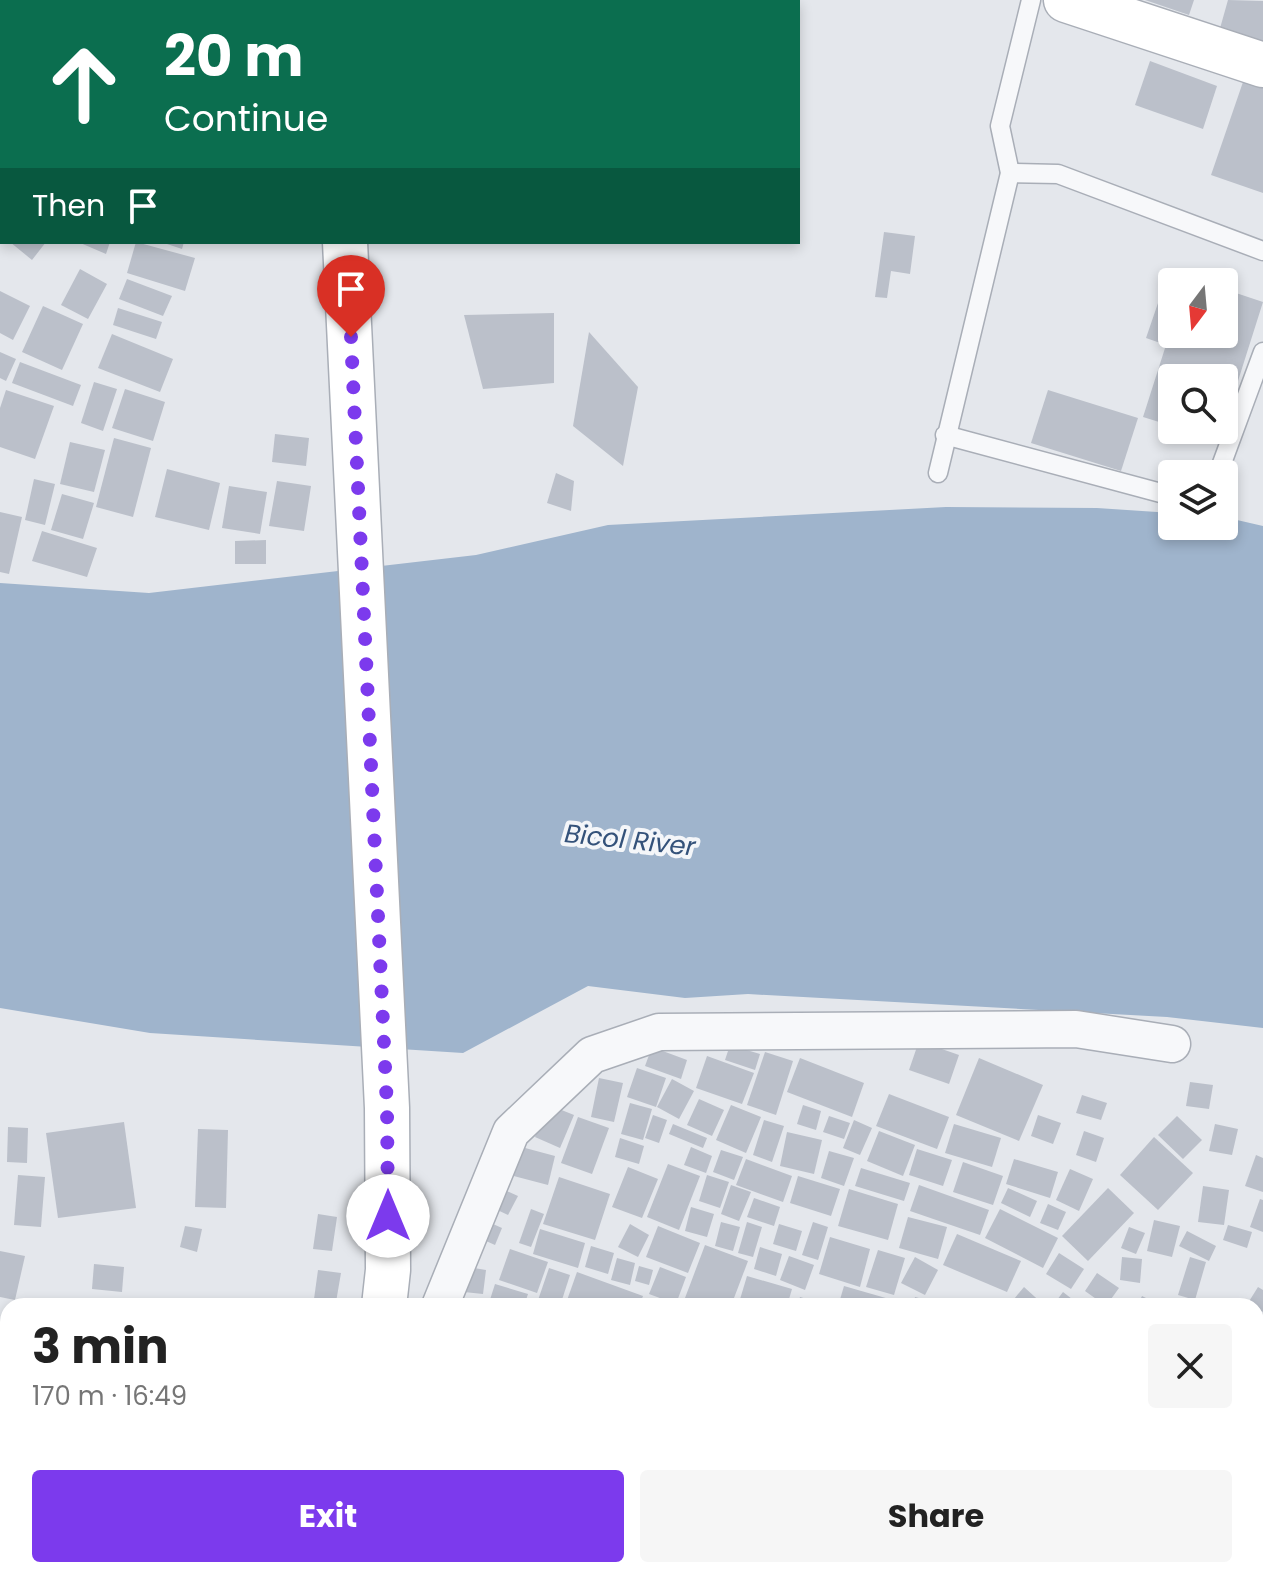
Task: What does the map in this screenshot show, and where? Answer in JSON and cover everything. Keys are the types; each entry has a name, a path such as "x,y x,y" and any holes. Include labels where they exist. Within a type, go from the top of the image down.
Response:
{"main road":[{"path":"1066,0 1263,65"},
{"path":"345,244 387,1108 388,1270 385,1298"}],"street":[{"path":"443,1298 511,1132 592,1055 659,1032 1076,1029 1172,1044"}],"lane":[{"path":"938,473 1010,173 1000,126 1031,0"},
{"path":"1010,173 1058,174 1263,251"},
{"path":"1223,460 1263,352"},
{"path":"945,435 1158,492"}],"water":[{"name":"Bicol River","path":"946,507 1097,508 1158,512 1158,540 1238,540 1238,520 1263,526 1263,1028 1167,1017 748,994 685,998 588,986 463,1053 150,1033 0,1008 0,583 149,593 476,555 608,525"}],"building":[{"path":"1145,0 1194,0 1189,15"},
{"path":"1228,0 1263,1 1263,52 1217,39"},
{"path":"1150,61 1217,86 1203,129 1135,105"},
{"path":"1244,79 1263,85 1263,193 1211,175"},
{"path":"884,232 915,236 910,274 891,271 887,298 875,297"},
{"path":"12,244 44,244 32,260"},
{"path":"83,244 109,244 106,254"},
{"path":"135,244 195,258 185,291 127,273"},
{"path":"167,244 183,244 182,249"},
{"path":"80,269 107,284 88,319 61,305"},
{"path":"127,279 172,296 163,316 119,299"},
{"path":"0,291 30,306 13,340 0,333"},
{"path":"1238,294 1263,302 1238,381 1238,364 1160,364 1165,348 1238,348"},
{"path":"1158,303 1158,342 1146,338"},
{"path":"43,306 83,324 62,370 22,352"},
{"path":"118,308 162,322 156,339 113,325"},
{"path":"554,313 554,383 483,389 464,315"},
{"path":"589,332 638,387 623,466 573,426"},
{"path":"112,334 173,359 160,392 98,368"},
{"path":"0,352 16,359 6,381 0,378"},
{"path":"20,362 81,385 73,406 12,383"},
{"path":"1158,370 1158,422 1143,417"},
{"path":"94,382 117,389 103,431 81,423"},
{"path":"125,389 165,402 153,441 112,428"},
{"path":"6,390 54,406 35,459 0,447 0,408"},
{"path":"1048,390 1138,418 1121,471 1031,443"},
{"path":"275,434 309,438 306,466 272,462"},
{"path":"114,438 151,448 133,517 96,507"},
{"path":"70,442 105,450 94,492 60,484"},
{"path":"167,469 220,483 209,530 155,517"},
{"path":"556,473 574,481 571,511 547,503"},
{"path":"34,479 55,484 45,525 25,520"},
{"path":"277,481 311,486 304,531 269,526"},
{"path":"229,486 267,492 260,534 222,528"},
{"path":"62,494 94,503 83,539 51,530"},
{"path":"0,512 22,517 9,574 0,572"},
{"path":"42,531 97,548 87,577 32,561"},
{"path":"266,540 266,564 235,564 235,541"},
{"path":"919,1041 959,1055 949,1084 909,1070"},
{"path":"730,1045 760,1054 755,1070 725,1060"},
{"path":"652,1047 687,1060 681,1079 645,1066"},
{"path":"765,1052 793,1061 776,1115 747,1105"},
{"path":"707,1056 754,1073 742,1104 696,1088"},
{"path":"800,1058 864,1083 852,1117 787,1092"},
{"path":"979,1058 1043,1085 1019,1141 956,1115"},
{"path":"637,1068 666,1078 656,1107 627,1097"},
{"path":"599,1078 623,1083 614,1122 591,1117"},
{"path":"672,1079 694,1091 679,1119 657,1107"},
{"path":"1190,1082 1213,1085 1209,1109 1186,1106"},
{"path":"889,1094 949,1117 937,1149 876,1126"},
{"path":"1082,1095 1107,1103 1101,1120 1076,1113"},
{"path":"699,1099 724,1110 712,1136 687,1125"},
{"path":"630,1103 652,1109 643,1140 621,1134"},
{"path":"549,1105 574,1115 560,1148 535,1137"},
{"path":"731,1105 761,1117 746,1153 716,1140"},
{"path":"803,1105 821,1111 816,1130 797,1124"},
{"path":"653,1115 667,1120 659,1143 645,1138"},
{"path":"1038,1115 1061,1123 1053,1144 1031,1136"},
{"path":"829,1116 850,1123 844,1139 823,1132"},
{"path":"1177,1116 1202,1140 1183,1159 1158,1135"},
{"path":"578,1117 609,1128 592,1174 561,1163"},
{"path":"764,1120 784,1126 772,1162 753,1155"},
{"path":"854,1120 872,1128 860,1155 843,1148"},
{"path":"124,1122 136,1208 58,1218 46,1133"},
{"path":"673,1124 707,1138 703,1148 669,1134"},
{"path":"954,1124 1001,1138 992,1167 945,1153"},
{"path":"1215,1124 1238,1129 1232,1155 1209,1151"},
{"path":"8,1127 28,1128 27,1163 7,1162"},
{"path":"198,1129 228,1130 226,1208 195,1207"},
{"path":"879,1131 915,1145 903,1176 867,1161"},
{"path":"1084,1131 1104,1138 1096,1162 1076,1155"},
{"path":"787,1132 822,1140 814,1174 780,1166"},
{"path":"1154,1137 1193,1173 1158,1210 1120,1175"},
{"path":"620,1138 644,1146 639,1164 615,1157"},
{"path":"514,1145 555,1156 548,1185 506,1174"},
{"path":"691,1147 712,1156 706,1173 684,1165"},
{"path":"917,1149 952,1160 943,1186 909,1175"},
{"path":"721,1150 743,1157 734,1180 713,1172"},
{"path":"829,1151 854,1158 844,1186 821,1178"},
{"path":"1256,1155 1263,1158 1263,1192 1245,1186"},
{"path":"746,1159 792,1176 783,1202 736,1185"},
{"path":"1014,1159 1058,1172 1050,1198 1006,1184"},
{"path":"963,1162 1003,1176 993,1205 953,1192"},
{"path":"668,1164 700,1176 679,1230 647,1217"},
{"path":"628,1167 658,1179 642,1218 612,1207"},
{"path":"861,1168 910,1183 904,1201 855,1186"},
{"path":"1070,1169 1093,1179 1079,1211 1056,1200"},
{"path":"18,1175 45,1177 41,1227 14,1225"},
{"path":"707,1175 729,1182 720,1208 699,1201"},
{"path":"798,1176 840,1189 831,1216 790,1203"},
{"path":"559,1177 610,1194 595,1240 543,1224"},
{"path":"731,1185 751,1192 739,1221 721,1214"},
{"path":"919,1185 989,1210 980,1235 910,1211"},
{"path":"1203,1186 1229,1190 1224,1225 1198,1222"},
{"path":"500,1188 518,1196 508,1215 491,1207"},
{"path":"1008,1188 1037,1201 1030,1217 1001,1203"},
{"path":"1108,1188 1134,1213 1088,1261 1062,1236"},
{"path":"849,1189 898,1204 888,1240 838,1226"},
{"path":"754,1198 780,1207 774,1226 747,1217"},
{"path":"1260,1199 1263,1200 1263,1232 1250,1227"},
{"path":"1048,1204 1066,1212 1058,1230 1040,1223"},
{"path":"691,1207 714,1214 707,1237 685,1231"},
{"path":"531,1209 544,1214 531,1247 519,1243"},
{"path":"1000,1209 1058,1238 1043,1268 985,1238"},
{"path":"318,1214 337,1217 332,1251 313,1249"},
{"path":"908,1217 947,1227 938,1259 899,1248"},
{"path":"1154,1220 1180,1226 1172,1257 1147,1251"},
{"path":"721,1222 740,1227 733,1251 715,1246"},
{"path":"747,1222 762,1227 753,1257 738,1253"},
{"path":"813,1222 828,1227 818,1260 802,1255"},
{"path":"493,1224 502,1228 495,1245 486,1241"},
{"path":"630,1224 649,1235 638,1257 618,1247"},
{"path":"779,1224 802,1231 796,1251 773,1244"},
{"path":"1228,1225 1252,1232 1247,1248 1223,1240"},
{"path":"185,1226 202,1229 197,1252 180,1247"},
{"path":"658,1226 700,1243 688,1273 646,1257"},
{"path":"1129,1227 1145,1233 1136,1254 1121,1248"},
{"path":"540,1229 585,1243 578,1268 533,1254"},
{"path":"1187,1231 1216,1246 1209,1261 1179,1246"},
{"path":"957,1234 1021,1261 1007,1292 943,1265"},
{"path":"830,1237 870,1249 860,1287 819,1274"},
{"path":"705,1245 748,1261 734,1298 685,1298"},
{"path":"591,1246 614,1253 608,1274 585,1267"},
{"path":"760,1247 782,1254 776,1276 754,1269"},
{"path":"510,1249 548,1262 537,1293 499,1280"},
{"path":"878,1250 905,1258 894,1295 866,1287"},
{"path":"0,1251 25,1256 15,1298 0,1297"},
{"path":"1059,1253 1084,1269 1071,1289 1046,1274"},
{"path":"789,1256 814,1265 805,1290 780,1280"},
{"path":"915,1257 938,1270 925,1295 901,1283"},
{"path":"1122,1257 1142,1259 1140,1283 1120,1280"},
{"path":"1190,1257 1206,1262 1196,1298 1178,1295"},
{"path":"617,1258 635,1263 630,1285 611,1280"},
{"path":"94,1264 124,1267 122,1292 92,1289"},
{"path":"639,1266 653,1270 649,1285 635,1281"},
{"path":"468,1267 486,1270 483,1294 464,1292"},
{"path":"660,1267 686,1277 678,1298 660,1298 649,1294"},
{"path":"549,1268 570,1275 563,1298 539,1298"},
{"path":"318,1270 341,1273 337,1298 314,1298"},
{"path":"577,1272 643,1296 642,1298 568,1298"},
{"path":"1097,1273 1119,1288 1112,1298 1095,1298 1085,1291"},
{"path":"747,1276 792,1289 789,1298 740,1298"},
{"path":"495,1284 528,1294 527,1298 491,1298"},
{"path":"844,1286 886,1298 840,1298"},
{"path":"1024,1287 1036,1298 1015,1298"},
{"path":"1258,1287 1263,1290 1263,1298 1251,1298"}],"route":[{"path":"351,337 387,1108 388,1216"}]}
